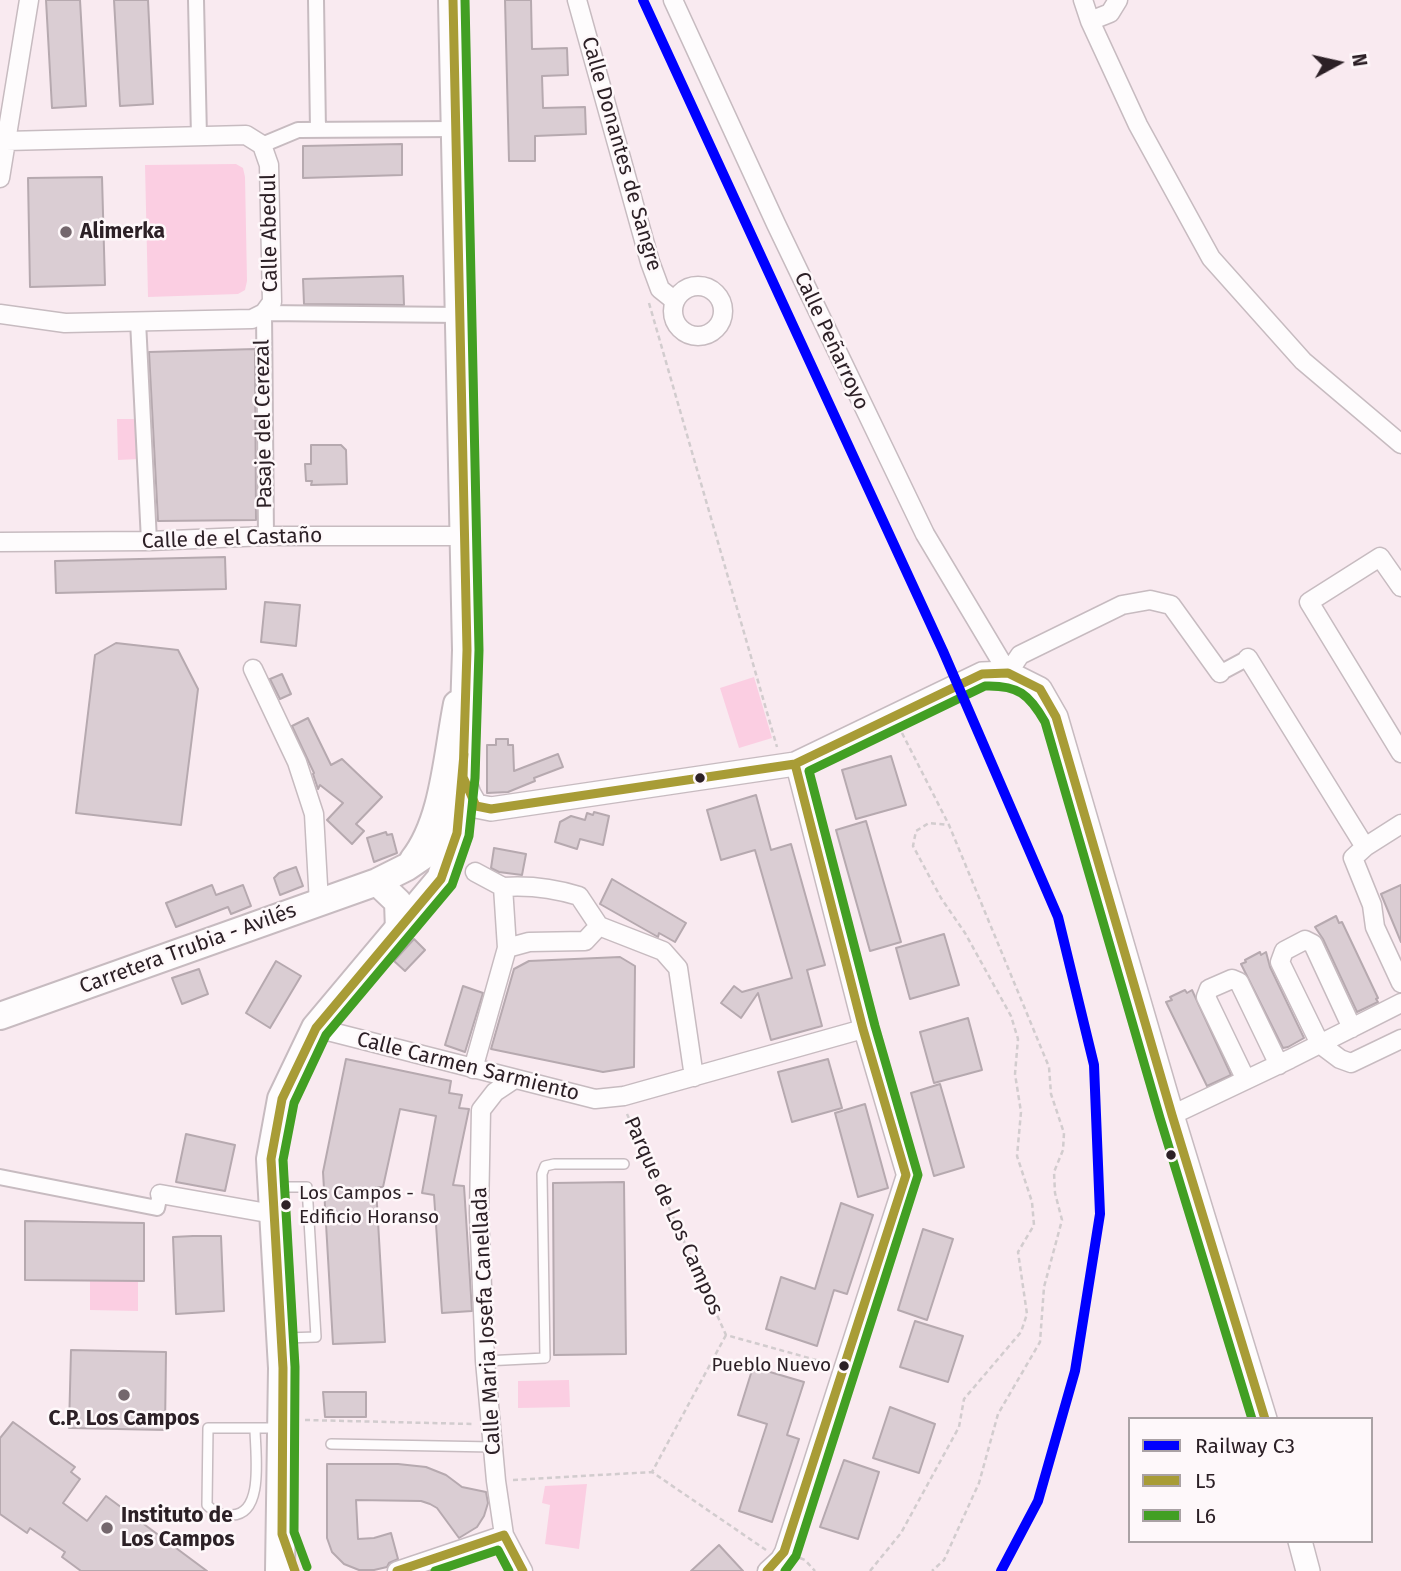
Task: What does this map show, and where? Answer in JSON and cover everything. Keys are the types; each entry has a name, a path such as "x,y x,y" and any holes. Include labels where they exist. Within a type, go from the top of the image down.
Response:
{"main road":[{"path":"280,1571 283,1424 271,1159 282,1099 316,1028 441,878 457,833 463,777 467,650 453,0"},
{"path":"428,896 430,881 424,872 407,867 422,849 435,821 467,650"},
{"name":"Carretera Trubia - Avilés","path":"0,1016 377,882 407,867 457,833"},
{"path":"377,882 398,902 399,930"}],"street":[{"path":"0,178 29,0"},
{"path":"196,0 199,137"},
{"path":"316,0 318,130"},
{"name":"Calle Donantes de Sangre","path":"576,0 650,262 660,289 675,301"},
{"name":"Calle Peñarroyo","path":"673,0 776,224 925,534 1008,673"},
{"path":"1083,0 1138,125 1211,258 1303,360 1401,444"},
{"path":"1090,21 1110,13 1118,0"},
{"path":"262,145 298,130 455,129"},
{"name":"Calle Abedul","path":"0,314 65,323 252,319 264,313 272,302 269,165 262,145 246,135 6,141"},
{"path":"264,313 460,316"},
{"name":"Pasaje del Cerezal","path":"264,313 266,536"},
{"path":"138,321 149,541"},
{"name":"Calle de el Castaño","path":"0,542 149,541 266,536 464,536"},
{"path":"1401,587 1380,558 1309,602 1401,753"},
{"path":"1008,673 1020,655 1122,605 1150,600 1171,606 1220,673 1248,658 1359,853 1375,927 1401,983"},
{"path":"254,668 297,762 314,814 319,903"},
{"path":"463,777 476,806 491,809 789,765 982,674 1008,673 1040,690 1056,717 1172,1115 1264,1417"},
{"path":"773,1565 843,1368 906,1175 789,765"},
{"path":"457,833 491,809"},
{"path":"1359,853 1401,824"},
{"path":"475,872 503,887 526,885 552,888 579,896 598,926 663,951 678,968 694,1077"},
{"path":"474,1069 507,948 503,887"},
{"path":"507,948 529,942 585,941 598,926"},
{"path":"1353,1028 1313,944 1305,940 1284,951 1280,962 1320,1044 1340,1059 1351,1063 1401,1039"},
{"path":"1246,1080 1206,997 1209,989 1219,983 1231,979 1239,982 1279,1065"},
{"path":"1172,1115 1401,1003"},
{"name":"Calle Carmen Sarmiento","path":"316,1028 595,1099 624,1096 863,1029"},
{"name":"Calle Maria Josefa Canellada","path":"513,1080 495,1092 481,1110 479,1213 485,1361 496,1481 504,1535 523,1571"},
{"path":"0,1177 157,1208 160,1194 273,1201"},
{"path":"282,1534 295,1571"},
{"path":"397,1571 504,1535"},
{"path":"1301,1543 1308,1571"}],"lane":[{"path":"485,1361 545,1358 542,1174 545,1166 624,1164"},
{"path":"273,1201 307,1187 316,1336 281,1339"},
{"path":"255,1428 255,1492 249,1509 240,1515 214,1512 207,1505 208,1428 255,1428 283,1424"},
{"path":"331,1444 493,1447"}],"path":[{"path":"649,302 789,765"},
{"path":"895,717 949,825 1049,1067 1051,1094 1064,1133 1063,1150 1054,1172 1055,1193 1062,1220 1044,1287 1040,1342 998,1414 979,1483 944,1560 932,1571"},
{"path":"870,1571 901,1533 959,1427 964,1399 1021,1332 1027,1314 1018,1252 1034,1225 1031,1202 1017,1156 1021,1112 1016,1074 1018,1039 1011,1016 913,846 916,831 929,823 949,825"},
{"name":"Parque de Los Campos","path":"624,1096 627,1114 726,1335"},
{"name":"Parque de Los Campos","path":"726,1335 843,1368"},
{"name":"Parque de Los Campos","path":"652,1472 726,1335"},
{"path":"283,1424 491,1424"},
{"path":"496,1481 652,1472 773,1565"}],"shaded area":[{"path":"236,164 243,168 245,177 245,290 238,294 148,297 145,165"},
{"path":"117,419 138,419 139,459 118,460"},
{"path":"754,677 772,738 739,748 720,688"},
{"path":"90,1280 138,1281 138,1311 90,1310"},
{"path":"569,1380 570,1407 518,1408 518,1381"},
{"path":"587,1484 579,1549 545,1544 550,1505 542,1503 545,1486"}],"building":[{"path":"46,0 80,0 86,106 52,108"},
{"path":"114,0 148,0 153,104 120,106"},
{"path":"505,0 531,0 532,49 567,48 568,75 542,76 543,108 585,107 586,134 535,136 535,161 509,161"},
{"path":"402,144 402,175 303,178 303,146"},
{"name":"Alimerka","path":"102,177 105,285 30,287 28,178"},
{"path":"403,276 404,305 304,304 303,279"},
{"path":"255,349 256,520 158,521 149,352"},
{"path":"311,445 341,445 346,450 347,484 311,485 312,481 306,481 305,464 311,464"},
{"path":"225,557 226,589 56,593 55,561"},
{"path":"265,602 300,605 296,646 261,642"},
{"path":"116,643 178,650 198,689 181,825 76,813 95,655"},
{"path":"282,674 291,694 280,699 270,679"},
{"path":"308,718 331,765 342,759 382,797 356,824 364,831 352,844 327,820 343,803 320,785 318,789 314,773 292,726"},
{"path":"496,739 508,739 508,745 513,745 514,771 558,754 563,767 508,792 487,793 487,745 496,745"},
{"path":"891,756 906,805 856,819 842,770"},
{"path":"756,795 771,850 791,844 825,965 807,970 822,1026 771,1040 758,993 741,1018 721,1003 734,986 742,992 792,978 755,850 721,860 707,810"},
{"path":"594,812 609,816 603,845 580,839 577,849 555,842 560,822 571,816 585,820 587,813 593,815"},
{"path":"866,821 901,942 870,951 836,830"},
{"path":"386,832 387,835 392,834 397,853 374,862 367,838"},
{"path":"494,848 526,854 522,875 499,872 491,868"},
{"path":"296,867 303,886 280,895 274,878 279,873"},
{"path":"612,879 686,923 675,942 659,933 658,937 600,904"},
{"path":"212,885 216,895 243,885 251,906 231,914 228,907 176,927 166,903"},
{"path":"1401,885 1401,942 1381,894"},
{"path":"1336,916 1339,923 1342,922 1378,998 1378,1002 1357,1012 1315,927"},
{"path":"944,934 959,985 910,999 896,948"},
{"path":"414,939 425,950 405,971 394,961"},
{"path":"1260,952 1261,955 1266,952 1270,967 1304,1038 1288,1047 1283,1048 1241,964"},
{"path":"620,957 635,966 634,1067 603,1072 491,1049 514,969 529,961"},
{"path":"276,961 301,976 270,1028 246,1013"},
{"path":"199,969 208,994 182,1004 172,978"},
{"path":"463,986 483,993 465,1052 445,1045"},
{"path":"1185,990 1187,993 1192,990 1231,1075 1207,1086 1166,1002"},
{"path":"968,1018 982,1070 934,1083 920,1032"},
{"path":"346,1059 451,1081 449,1093 462,1095 459,1108 469,1109 453,1185 464,1186 472,1311 442,1313 434,1195 422,1193 436,1116 400,1109 383,1187 376,1187 385,1342 333,1344 323,1172"},
{"path":"828,1059 842,1108 792,1122 778,1072"},
{"path":"940,1084 964,1167 934,1176 911,1093"},
{"path":"865,1104 888,1188 858,1197 835,1113"},
{"path":"186,1134 235,1145 225,1191 176,1182"},
{"path":"624,1182 626,1354 554,1355 553,1183"},
{"path":"841,1203 873,1215 847,1294 834,1290 817,1346 766,1329 781,1277 815,1289"},
{"path":"25,1221 144,1223 144,1281 25,1280"},
{"path":"923,1229 953,1239 927,1320 898,1310"},
{"path":"221,1236 224,1311 176,1314 173,1237"},
{"path":"915,1321 963,1336 948,1382 900,1367"},
{"path":"71,1350 166,1352 165,1430 69,1428"},
{"path":"753,1367 804,1382 787,1435 799,1439 772,1522 739,1511 767,1424 738,1415"},
{"path":"323,1392 366,1392 366,1417 325,1417"},
{"path":"890,1407 935,1424 919,1473 873,1458"},
{"path":"13,1422 75,1467 71,1472 80,1479 63,1503 87,1521 106,1496 207,1571 81,1571 62,1557 65,1552 30,1528 27,1533 0,1514 0,1438"},
{"path":"844,1460 879,1472 858,1539 820,1527"},
{"path":"327,1464 398,1464 426,1467 446,1475 462,1487 486,1492 488,1503 477,1527 459,1538 437,1508 430,1504 421,1501 356,1500 358,1539 391,1533 398,1559 387,1567 359,1570 344,1564 332,1552 327,1538"},
{"path":"719,1545 743,1571 691,1571"}],"rail line":[{"name":"C3","path":"643,0 943,651 1058,917 1094,1065 1100,1214 1075,1371 1038,1501 1001,1571"}],"transit line":[{"name":"L5","path":"453,0 467,650 463,777 476,806 491,809 795,764 982,674 1008,673 1040,689 1056,717 1172,1115 1264,1417"},
{"name":"L6","path":"307,1567 294,1532 295,1367 283,1160 294,1103 326,1035 452,885 469,836 475,778 479,650 465,0"},
{"name":"L6","path":"785,1571 796,1556 918,1175 875,1026 809,771 985,686 1006,687 1021,693 1034,704 1045,722 1160,1118 1251,1417"},
{"name":"L5","path":"295,1571 282,1534 283,1368 271,1159 282,1099 316,1028 441,879 457,833 464,754"},
{"name":"L5","path":"767,1571 784,1552 906,1175 863,1029 795,764"},
{"name":"L5","path":"397,1571 504,1535 523,1571"},
{"name":"L6","path":"435,1571 498,1550 509,1571"}],"place":[{"name":"Alimerka","path":"66,232"},
{"name":"Los Campos - Edificio Horanso","path":"286,1205"},
{"name":"Pueblo Nuevo","path":"844,1366"},
{"name":"C.P. Los Campos","path":"124,1395"},
{"name":"Instituto de Los Campos","path":"107,1528"}]}
